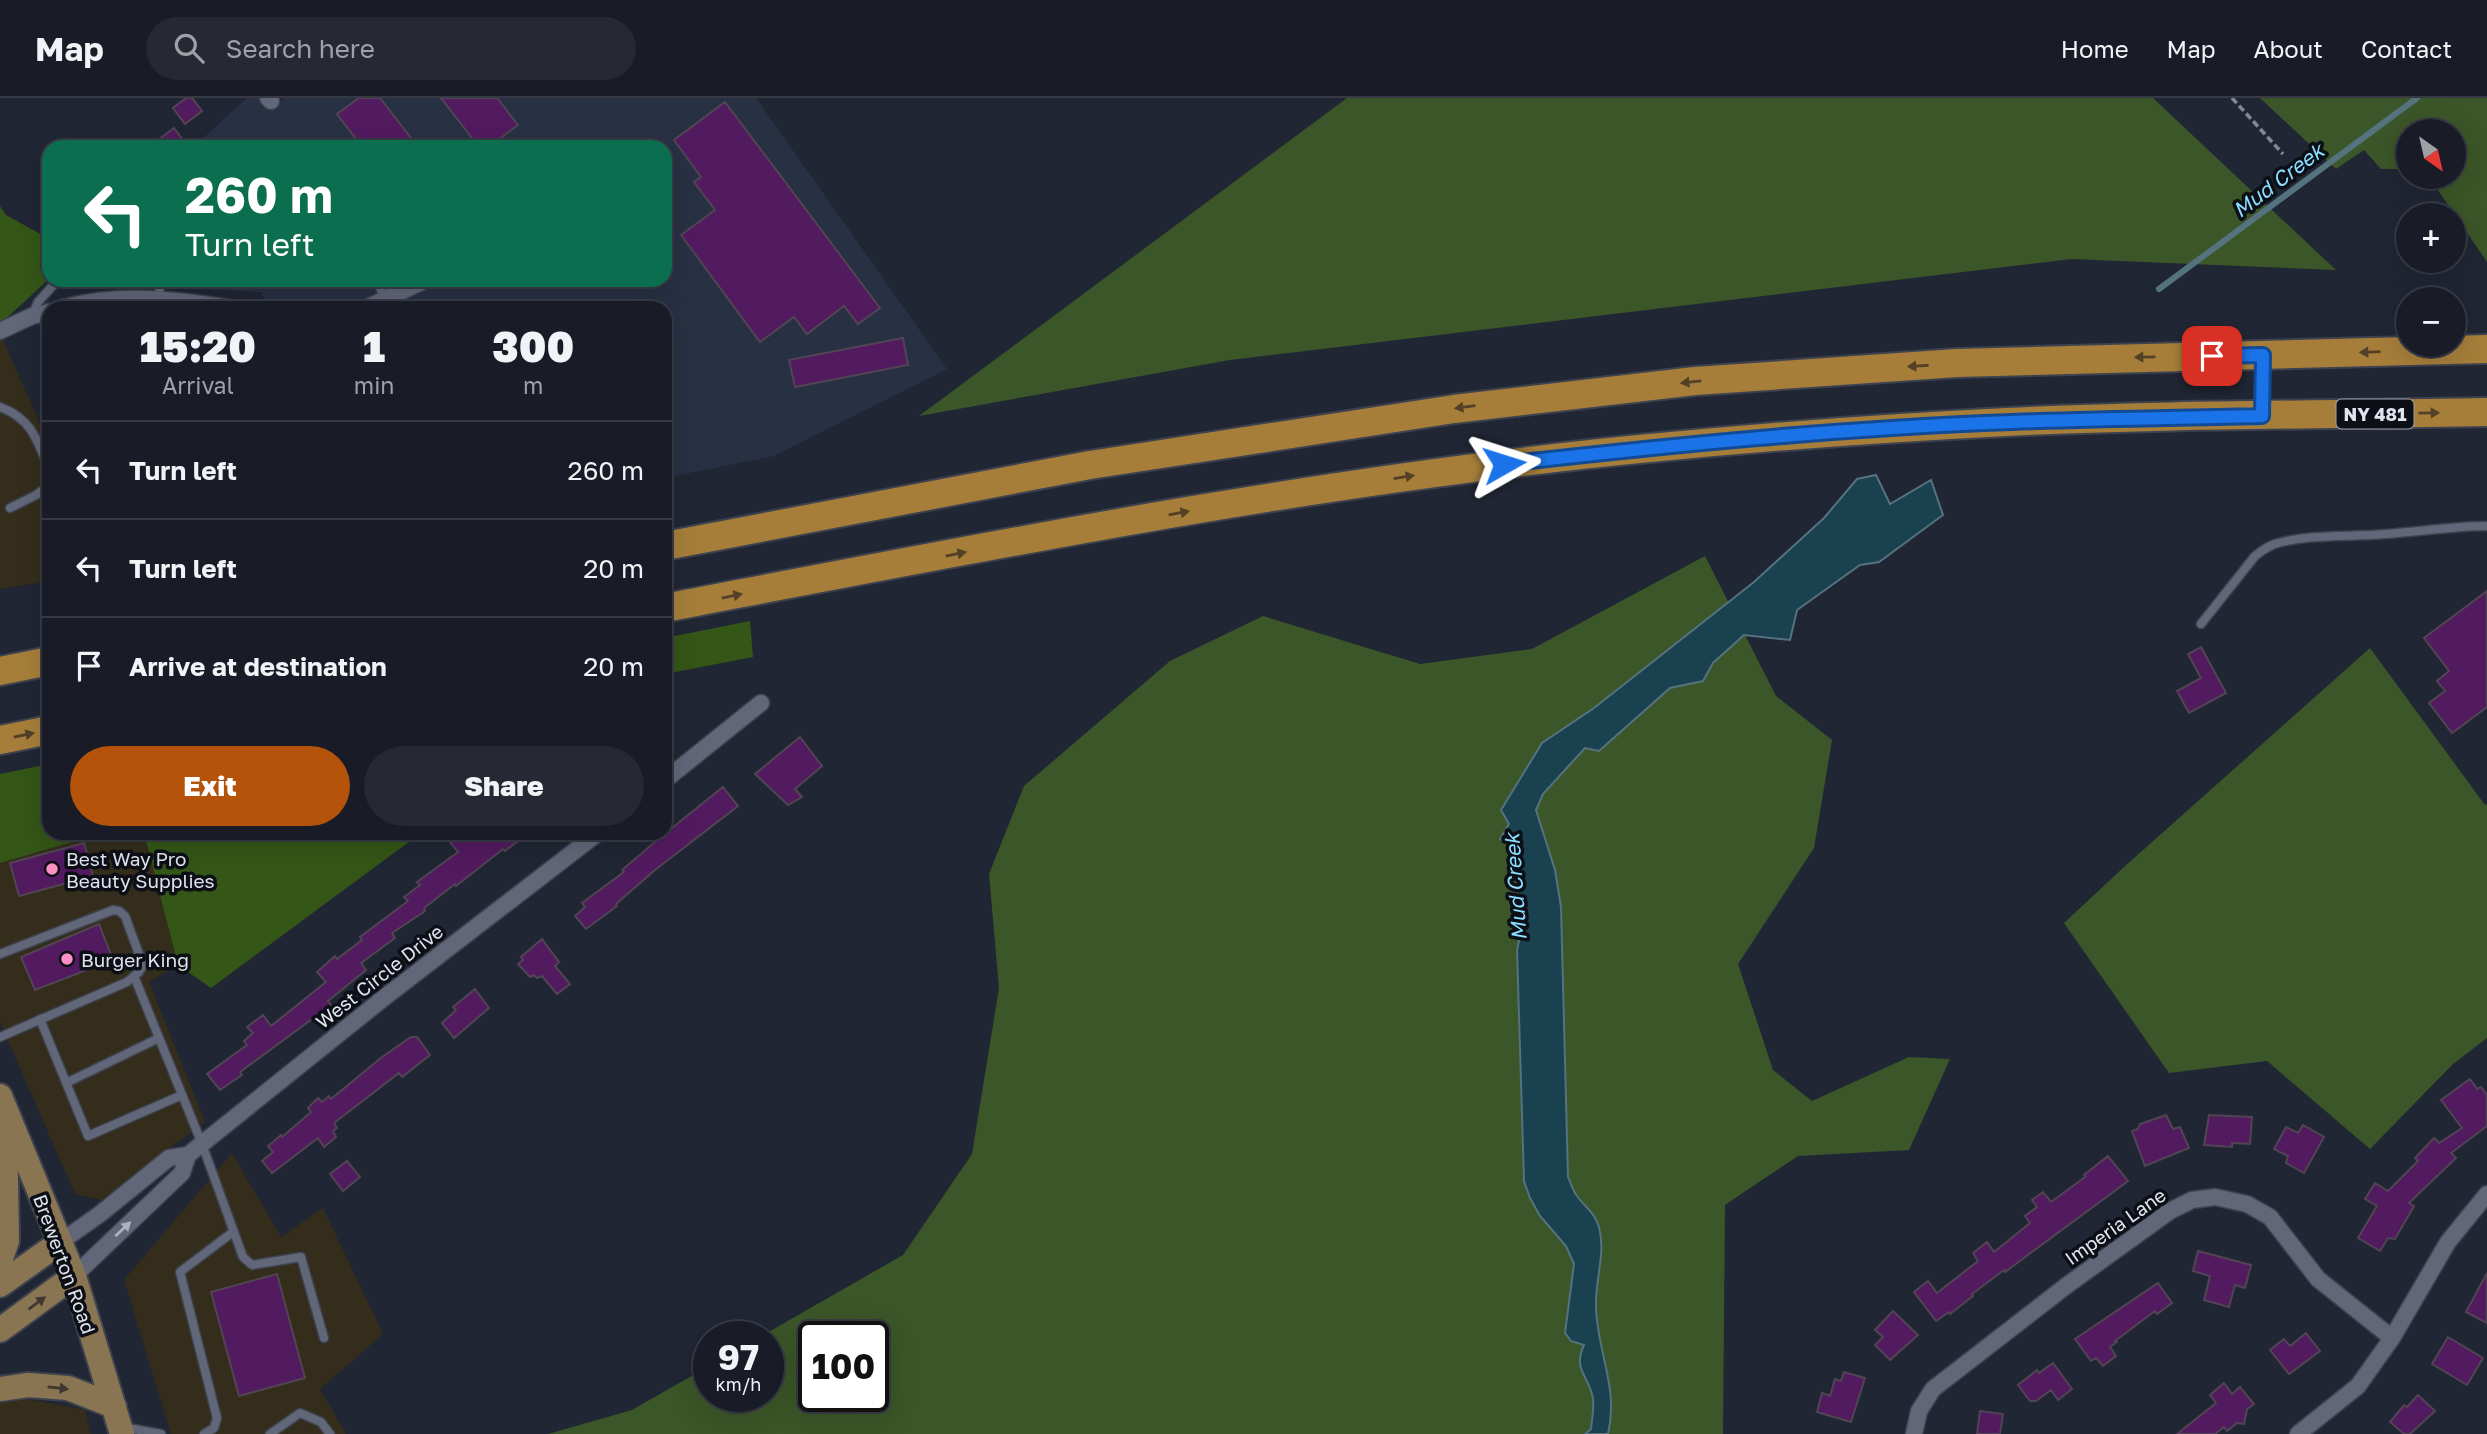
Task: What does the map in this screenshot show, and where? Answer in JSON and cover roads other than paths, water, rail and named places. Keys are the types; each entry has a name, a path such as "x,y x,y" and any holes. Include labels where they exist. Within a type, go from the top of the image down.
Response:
{"highway":[{"path":"672,545 1090,465 1454,409 1695,382 1944,364 2487,349"},
{"name":"NY 481","path":"672,607 1077,530 1450,470 1637,449 1830,432 2011,422 2487,412"},
{"path":"0,671 42,662"},
{"path":"0,740 42,731"}],"main road":[{"name":"Brewerton Road","path":"2,1101 74,1276 118,1422"},
{"path":"0,1261 7,1241 2,1101"},
{"path":"0,1285 59,1243"},
{"path":"0,1330 74,1276"},
{"path":"0,1389 28,1385 68,1388 118,1422"}],"street":[{"path":"385,300 412,287"},
{"path":"111,301 190,301"},
{"path":"0,331 42,314"},
{"path":"672,774 761,703"},
{"name":"West Circle Drive","path":"59,1243 100,1214 169,1158 188,1155 385,997 589,840"},
{"name":"West Circle Drive","path":"74,1276 182,1173 188,1155"},
{"path":"2298,1434 2358,1386 2392,1338 2448,1242 2487,1194"},
{"name":"Imperia Lane","path":"1914,1434 1919,1411 1933,1389 2066,1286 2170,1211 2192,1200 2222,1198 2247,1203 2270,1217 2318,1279 2392,1338"}],"lane":[{"path":"32,316 38,302 52,287"},
{"path":"159,299 160,287"},
{"path":"380,287 385,300"},
{"path":"2262,416 2263,355"},
{"path":"0,407 26,421 32,428 42,452"},
{"path":"10,508 42,490"},
{"path":"2201,624 2255,556 2266,547 2308,539 2487,526"},
{"path":"0,954 113,910 125,916 143,965 127,982 0,1037"},
{"path":"134,976 202,1144 243,1257 252,1265 301,1257 324,1338"},
{"path":"40,1019 88,1136 182,1095"},
{"path":"66,1083 159,1038"},
{"path":"204,1434 214,1428 217,1418 180,1272 233,1232"},
{"path":"270,1434 300,1413 321,1422 330,1434"},
{"path":"118,1422 161,1434"}],"waterway":[{"name":"Mud Creek","path":"2159,289 2417,98"}],"place":[{"name":"Best Way Pro Beauty Supplies","path":"52,869"},
{"name":"Burger King","path":"67,959"}]}
